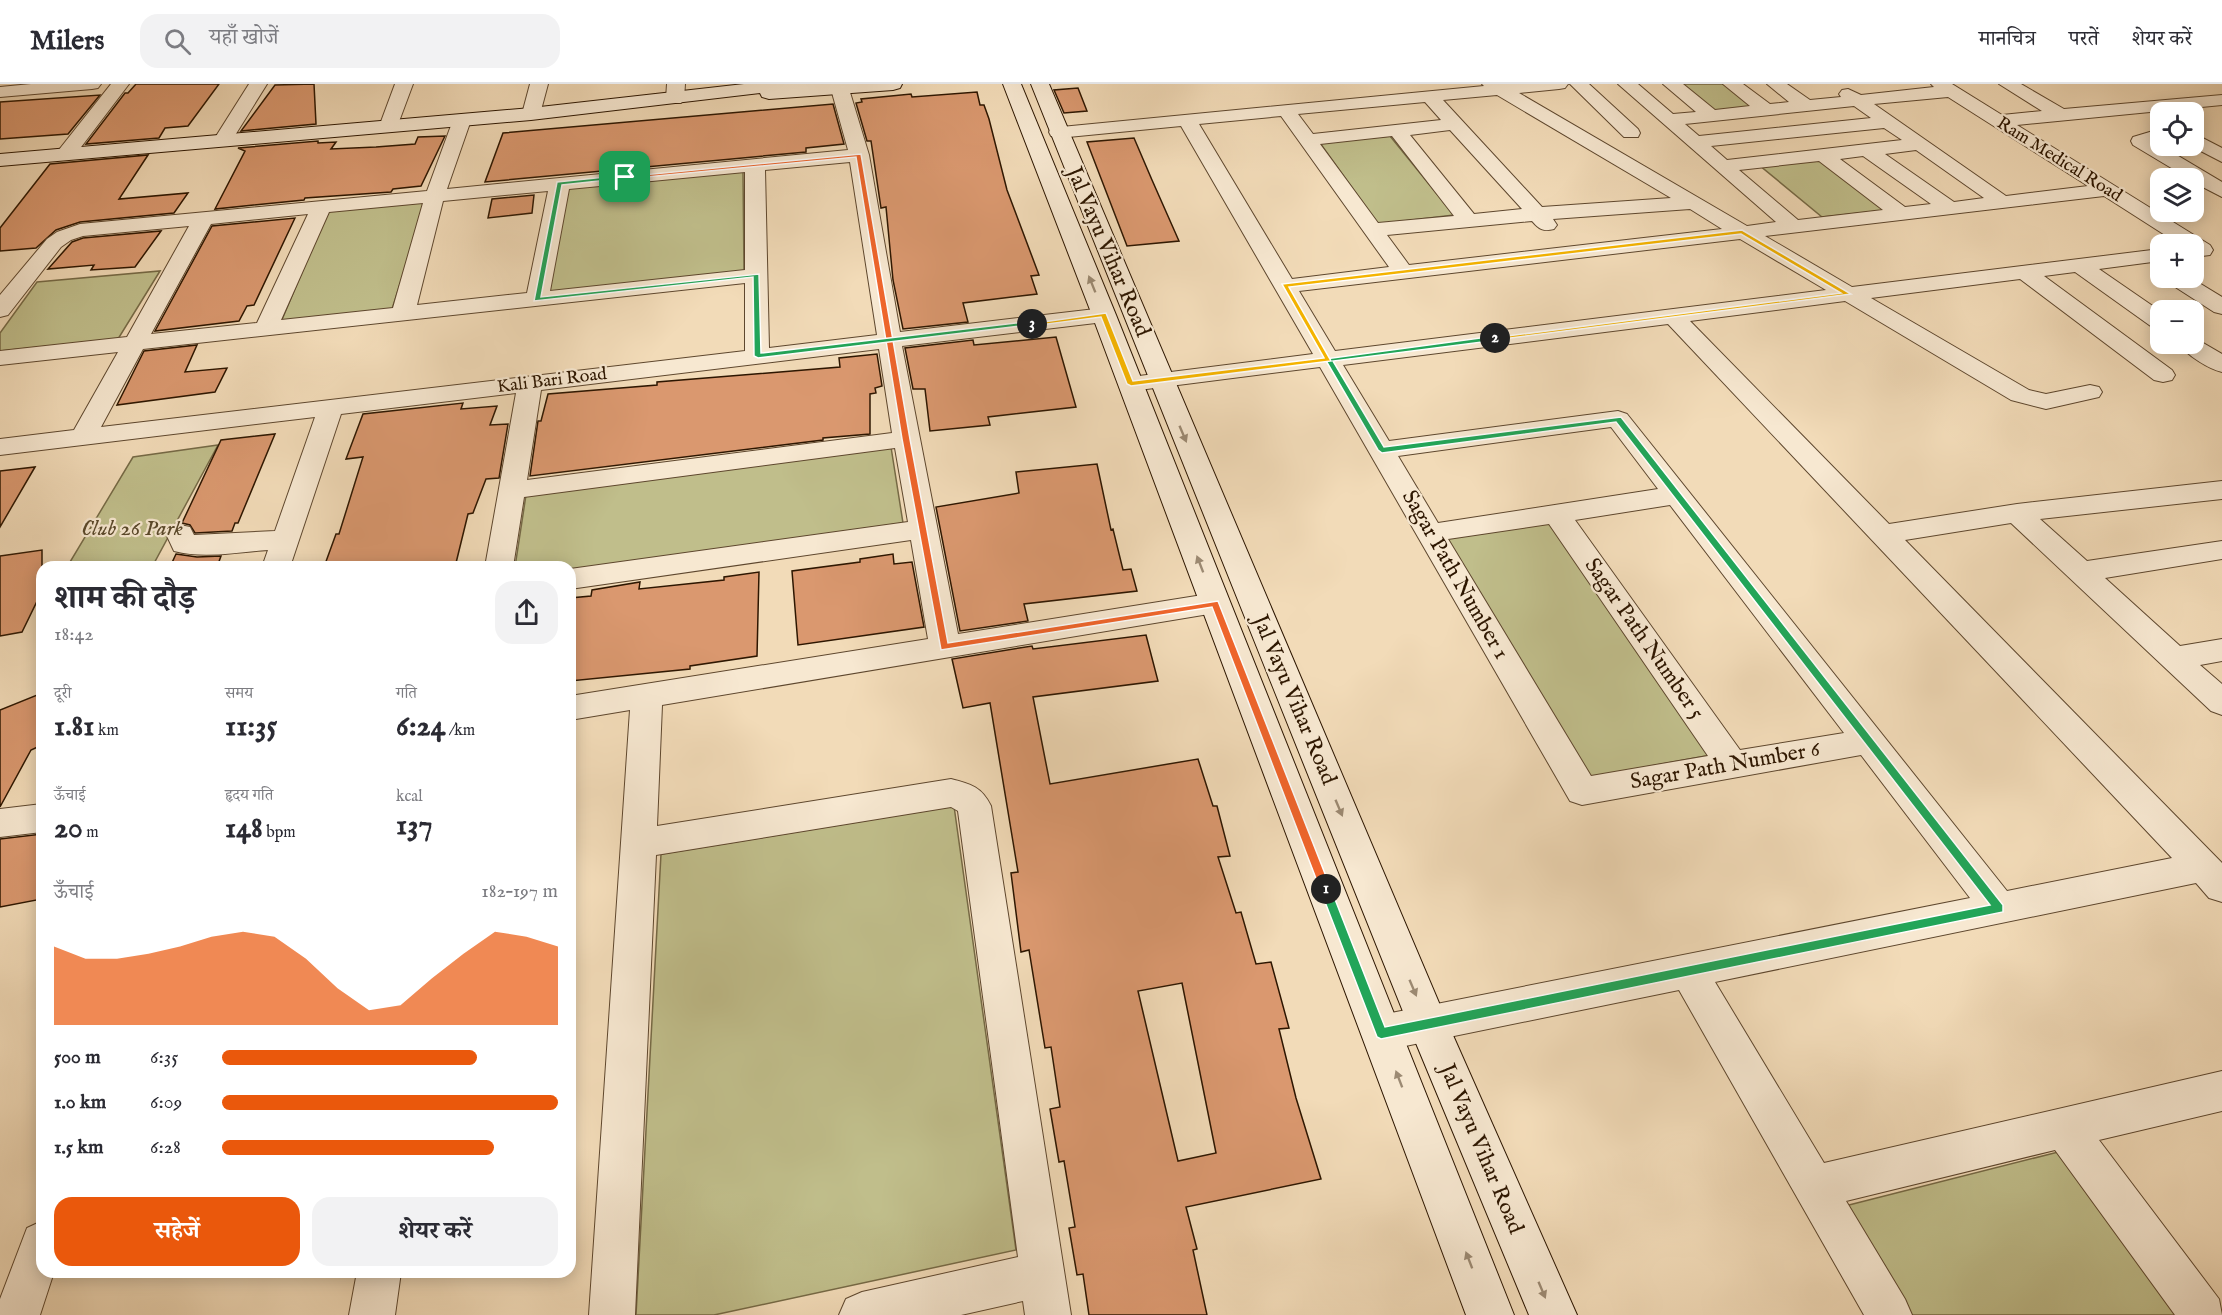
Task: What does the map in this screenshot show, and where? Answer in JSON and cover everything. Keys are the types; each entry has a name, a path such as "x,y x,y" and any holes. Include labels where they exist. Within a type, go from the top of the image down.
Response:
{"street":[{"path":"0,92 23,87 92,84"},
{"path":"65,155 120,84"},
{"path":"222,141 258,84"},
{"path":"388,127 404,84"},
{"path":"531,114 539,84"},
{"path":"0,160 531,114 675,92 792,84"},
{"path":"675,92 840,89 893,84"},
{"name":"Jal Vayu Vihar Road","path":"1012,84 1104,315 1146,382 1428,1024 1552,1315"},
{"name":"Jal Vayu Vihar Road","path":"1040,84 1146,382 1215,603 1490,1315"},
{"path":"1058,132 1429,96 1495,87 1559,84"},
{"path":"1579,84 1631,133"},
{"path":"1627,84 1793,226"},
{"path":"1672,84 1712,116"},
{"path":"1732,84 1766,110"},
{"path":"1776,84 1806,106"},
{"path":"1833,84 2002,202"},
{"path":"2008,84 2061,115"},
{"path":"2215,84 2222,88"},
{"path":"1495,87 2020,395 2046,402 2090,392"},
{"path":"1669,120 1806,106 1945,87"},
{"name":"Ram Medical Road","path":"1945,87 2206,250"},
{"path":"840,89 859,155 906,439 945,647"},
{"path":"1429,96 1572,252"},
{"path":"2193,102 2222,99"},
{"path":"1999,121 2150,106"},
{"path":"1286,110 1403,272"},
{"path":"2107,111 2150,133"},
{"path":"403,314 435,195 462,120"},
{"name":"Sagar Path Number 1","path":"1187,120 1581,791"},
{"path":"2204,120 2212,126 2204,129"},
{"path":"1695,142 1887,122"},
{"path":"1308,140 1455,124"},
{"path":"1397,131 1469,221"},
{"path":"2150,139 2140,141 2150,147"},
{"path":"1722,166 1919,144"},
{"path":"2204,145 2222,156"},
{"path":"1868,150 1949,208"},
{"path":"0,310 54,243 80,230 859,155"},
{"path":"1823,155 1901,214"},
{"path":"2164,156 2222,193"},
{"path":"755,164 758,356"},
{"path":"537,299 560,183"},
{"path":"1285,286 2107,190"},
{"path":"2204,197 2222,193"},
{"path":"1374,230 1537,214 1692,203"},
{"path":"266,329 321,207"},
{"path":"83,437 204,218"},
{"path":"1146,382 2079,265 2150,259"},
{"path":"2079,265 2150,315"},
{"path":"2024,272 2163,375"},
{"path":"0,358 756,275"},
{"path":"2193,288 2222,307"},
{"name":"Kali Bari Road","path":"0,447 1104,315"},
{"path":"1673,316 2212,877"},
{"path":"2204,353 2222,365"},
{"path":"500,561 530,383"},
{"path":"278,561 331,407"},
{"path":"1382,450 1618,419 1999,908"},
{"path":"512,490 906,439"},
{"path":"1882,534 2017,513 2222,490"},
{"path":"1430,533 1676,495"},
{"name":"Sagar Path Number 5","path":"1556,513 1732,765"},
{"path":"2017,513 2222,703"},
{"path":"576,578 924,529"},
{"path":"180,534 184,544 196,545 286,539"},
{"path":"2081,572 2222,550"},
{"path":"576,707 1215,603"},
{"path":"2174,658 2222,650"},
{"path":"612,1315 647,696"},
{"name":"Sagar Path Number 6","path":"1581,791 1869,741"},
{"path":"639,843 951,793 965,796 974,806 1045,1294 861,1315"},
{"path":"0,823 36,819"},
{"path":"1381,1033 1999,908 2212,877"},
{"path":"1688,971 1889,1315"},
{"path":"1814,1186 2222,1091"},
{"path":"2064,1128 2203,1315"},
{"path":"17,1315 36,1260"},
{"path":"372,1315 378,1278"}],"green space":[{"path":"1679,84 1726,84 1756,107 1714,112"},
{"path":"1390,136 1454,215 1378,224 1320,143"},
{"path":"1822,159 1888,210 1822,217 1759,165"},
{"path":"743,171 744,272 541,293 562,188"},
{"path":"427,200 392,309 281,322 328,210"},
{"path":"160,271 118,339 0,351 0,333 37,282"},
{"name":"Club 26 Park","path":"218,445 155,561 71,561 133,457"},
{"path":"891,447 903,523 576,569 576,561 516,561 526,495"},
{"path":"1553,523 1711,755 1585,778 1445,539"},
{"path":"954,806 1016,1250 714,1315 636,1315 661,854"},
{"path":"2062,1151 2183,1315 1911,1315 1845,1206"}],"building":[{"path":"136,84 219,84 188,126 165,128 159,138 86,144 125,93 128,93"},
{"path":"314,84 316,124 241,131 275,85"},
{"path":"1078,88 1087,111 1064,113 1054,90"},
{"path":"977,92 980,105 984,105 989,119 1007,190 1039,275 1031,276 1037,294 963,303 968,322 903,329 893,280 886,207 881,208 871,141 867,141 856,103 862,102 861,99 911,94 912,97"},
{"path":"100,95 68,134 0,139 0,102"},
{"path":"833,104 844,144 806,148 806,152 485,182 503,133"},
{"path":"445,136 421,186 393,189 391,192 305,198 304,200 215,209 245,151 238,148 318,141 318,143 336,142 331,149 376,147 415,144 418,137"},
{"path":"1134,138 1179,241 1127,246 1087,142"},
{"path":"148,155 119,199 188,193 174,213 80,222 56,230 36,248 0,251 0,228 50,164"},
{"path":"534,195 532,213 488,218 492,199"},
{"path":"295,218 254,305 247,306 239,321 155,331 212,226"},
{"path":"161,231 135,267 91,270 94,265 48,269 72,242 83,238"},
{"path":"1056,337 1076,407 988,417 990,425 930,431 925,389 913,389 905,348 973,340 974,345"},
{"path":"197,345 185,372 227,368 215,392 117,405 144,351"},
{"path":"877,354 882,386 875,388 876,393 870,394 870,434 530,476 538,421 541,421 548,394 657,385 657,382 840,367 839,358"},
{"path":"463,403 461,409 497,406 490,425 508,424 499,478 486,479 473,513 468,514 456,561 326,561 336,534 339,534 363,457 346,459 363,414"},
{"path":"275,434 238,523 235,523 232,531 195,533 190,525 182,523 221,440"},
{"path":"1097,464 1111,530 1113,529 1123,570 1131,569 1137,591 1024,604 1028,621 960,631 936,507 1019,493 1016,472"},
{"path":"35,467 0,527 0,471"},
{"path":"42,550 42,561 36,561 36,603 22,632 0,636 0,556"},
{"path":"176,554 197,557 221,556 219,561 173,561"},
{"path":"893,554 894,564 912,562 924,627 798,645 792,571 860,562 860,559"},
{"path":"759,572 757,656 690,666 690,669 576,680 576,597 591,596 592,590 640,582 639,589 724,580 724,577"},
{"path":"1146,635 1158,681 1033,697 1050,784 1198,759 1213,806 1217,806 1230,856 1218,857 1236,913 1241,912 1256,964 1271,962 1289,1028 1279,1029 1296,1098 1321,1179 1186,1207 1197,1249 1193,1250 1207,1315 1089,1315 1083,1274 1077,1275 1069,1228 1075,1227 1064,1161 1059,1162 1050,1109 1060,1107 1051,1047 1045,1048 1029,950 1021,952 1011,873 1018,872 990,703 963,708 952,659 1032,646 1033,649","holes":["1182,983 1216,1153 1178,1161 1138,991"]},
{"path":"36,695 36,748 31,750 0,807 0,710"},
{"path":"36,835 36,900 0,907 0,839"}],"route":[{"path":"625,177 560,183 537,299 756,275 758,356 890,341 1104,315 1131,384 1328,359 1285,286 1742,232 1848,294 1328,359 1382,450 1618,419 1999,908 1381,1033 1215,603 945,647 906,439 890,341 859,155 625,177"}]}
